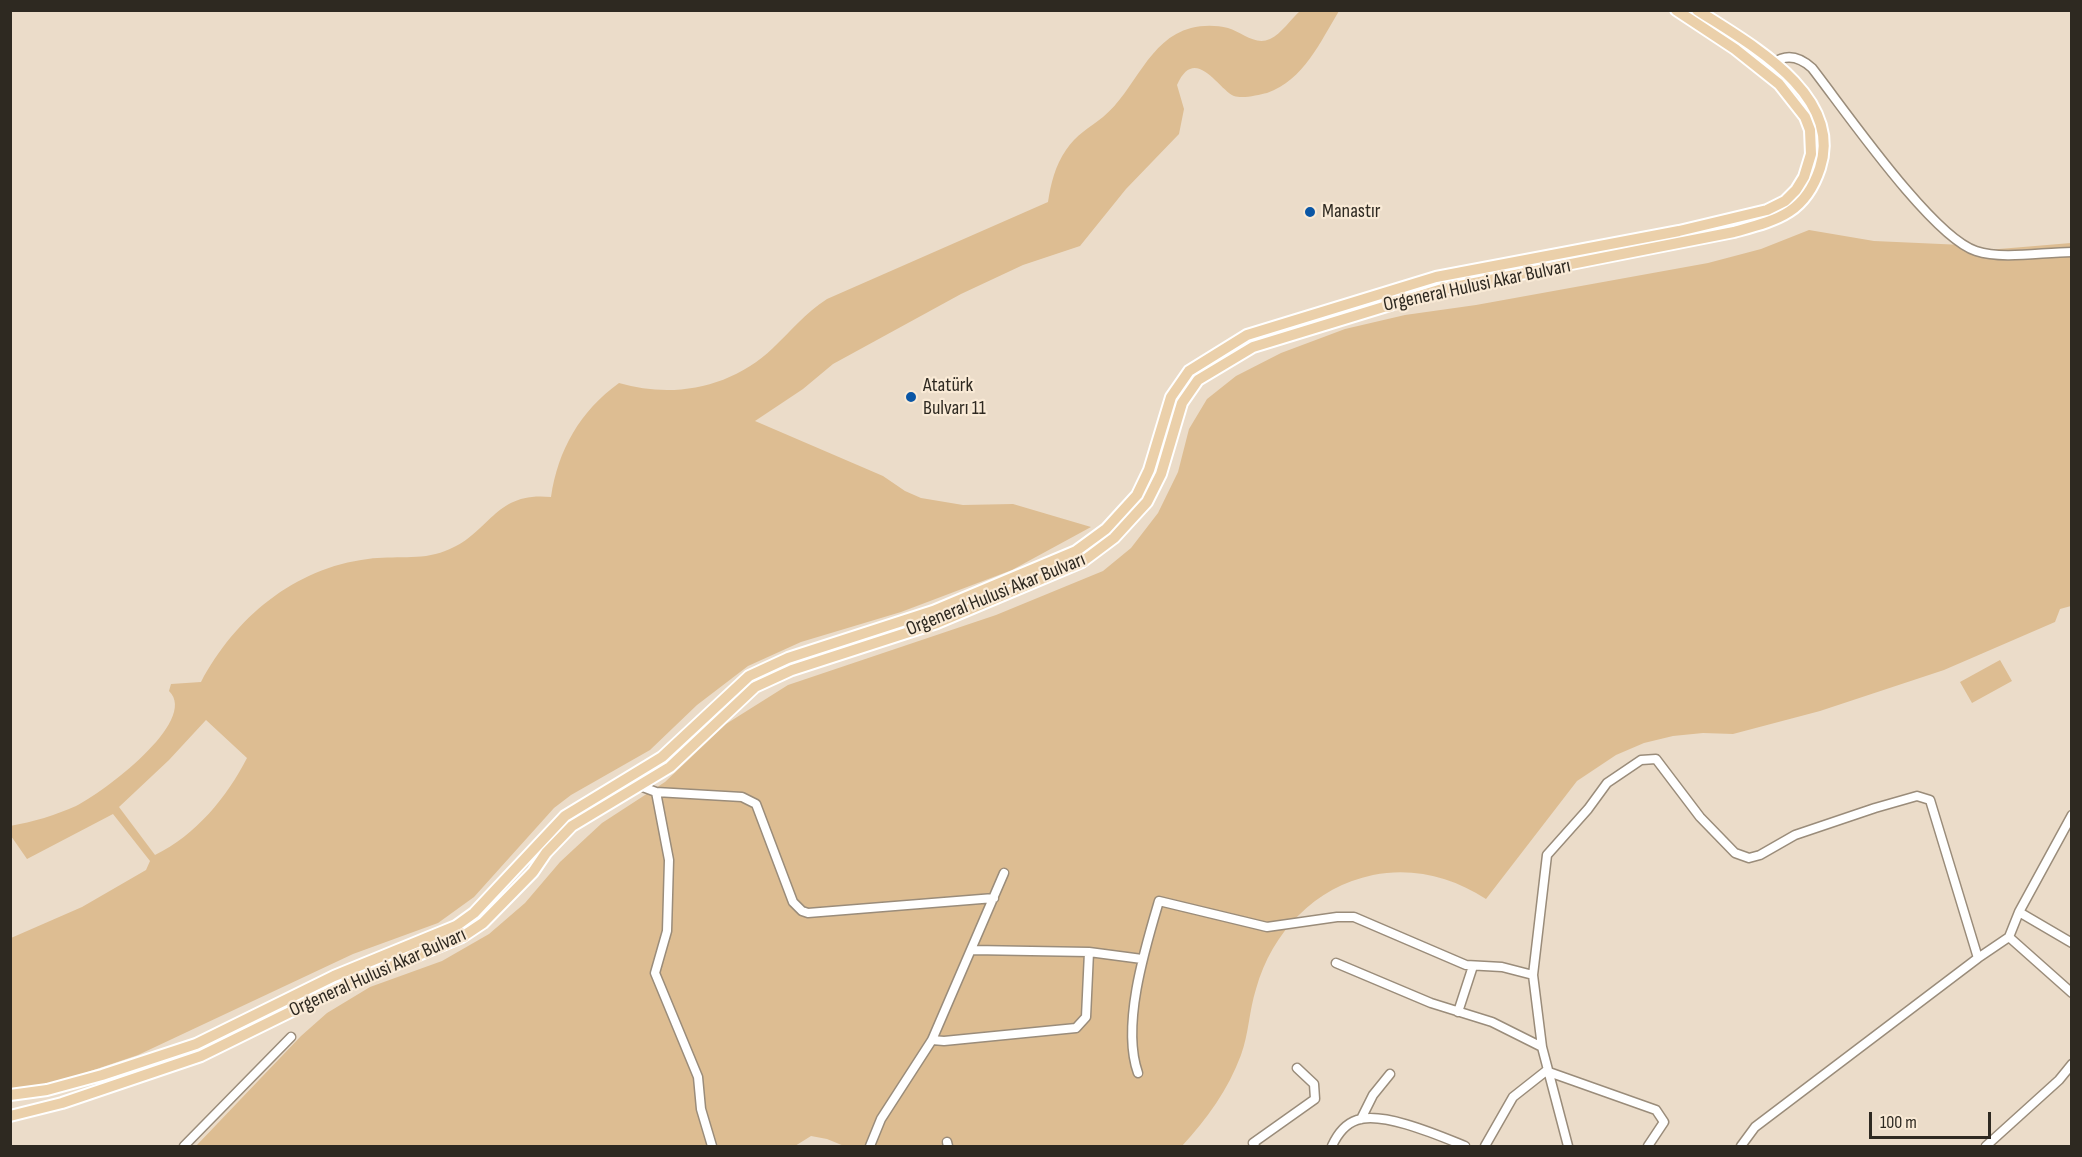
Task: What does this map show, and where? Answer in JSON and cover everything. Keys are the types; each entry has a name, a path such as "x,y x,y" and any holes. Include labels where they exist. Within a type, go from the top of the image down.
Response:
{"main road":[{"name":"Orgeneral Hulusi Akar Bulvarı","path":"10,1095 47,1090 102,1075 196,1044 334,976 456,926 474,913 565,816 662,757 748,676 788,658 933,611 1040,568 1083,546 1106,529 1137,495 1149,470 1171,397 1189,371 1247,336 1436,278 1700,226 1767,210 1785,201 1804,177 1811,154 1810,130 1805,117 1779,84 1735,49 1676,10"},
{"name":"Orgeneral Hulusi Akar Bulvarı","path":"10,1116 62,1103 201,1056 339,988 462,937 483,923 573,826 669,767 755,687 792,670 938,623 1045,579 1097,552 1136,518 1147,502 1161,474 1182,403 1198,380 1252,347 1439,290 1734,232 1771,222 1792,211 1806,198 1815,182 1824,157 1823,128 1809,100 1788,74 1742,39 1697,10"}],"street":[{"path":"1773,63 1792,57 1806,62 1899,181 1956,242 1989,254 2072,252"},
{"path":"1568,1146 1546,1071 1533,975 1547,855 1588,809 1607,783 1641,760 1656,759 1700,817 1735,853 1749,858 1760,855 1795,835 1875,808 1917,796 1930,800 1978,958"},
{"path":"640,786 656,792 742,797 756,804 794,902 802,911 808,913 994,898"},
{"path":"656,792 669,860 667,931 655,973 698,1077 701,1109 712,1146"},
{"path":"1741,1146 1755,1127 2009,937 2019,912 2072,815"},
{"path":"870,1146 881,1119 932,1040 973,950 1004,873"},
{"path":"1138,1073 1131,1036 1142,959 1159,901 1260,926 1281,926 1337,917 1354,917 1458,963 1502,967 1533,975"},
{"path":"2019,912 2072,944"},
{"path":"2009,937 2072,993"},
{"path":"973,950 1089,952 1142,959"},
{"path":"932,1040 956,1040 1076,1028 1086,1017 1089,952"},
{"path":"1336,963 1410,995 1492,1022 1542,1047"},
{"path":"1458,1012 1473,966"},
{"path":"184,1146 291,1037"},
{"path":"1986,1146 2059,1080 2072,1064"},
{"path":"1255,1146 1253,1143 1315,1099 1314,1084 1297,1068"},
{"path":"1485,1146 1513,1097 1546,1071"},
{"path":"1546,1071 1656,1110 1664,1122 1648,1146"},
{"path":"1332,1146 1345,1128 1361,1119 1373,1095 1390,1074"},
{"path":"1361,1119 1411,1126 1465,1146"}],"shaded area":[{"path":"1300,11 1339,11 1310,59 1301,70 1280,87 1267,93 1238,97 1228,92 1206,72 1191,68 1184,73 1177,85 1184,109 1179,134 1126,189 1080,246 1023,265 961,294 833,364 803,389 755,421 883,476 905,491 921,498 963,505 1013,504 1091,527 1012,570 901,612 801,642 748,666 697,705 650,750 571,795 554,808 474,897 438,923 353,954 138,1055 11,1098 11,938 82,907 146,870 150,861 113,814 27,859 11,836 10,826 44,818 76,806 125,772 160,737 171,720 175,704 169,691 171,684 201,682 231,637 249,617 292,585 315,573 341,564 368,559 436,554 460,544 504,507 516,501 532,497 551,497 559,463 573,433 593,406 619,383 639,388 680,390 720,381 739,373 757,362 805,316 827,299 1048,202 1056,168 1070,145 1114,106 1153,54 1176,34 1191,28 1214,26 1228,28 1254,40 1264,41 1278,34","holes":["206,720 247,758 230,787 209,814 184,837 155,855 119,807 169,760"]},
{"path":"1809,230 1874,241 1963,245 1987,250 2071,243 2071,606 2060,609 2055,622 1944,670 1820,711 1733,734 1703,733 1673,736 1644,743 1616,755 1577,781 1486,899 1446,880 1403,872 1373,875 1332,890 1299,915 1273,949 1256,989 1244,1047 1236,1068 1216,1104 1182,1146 844,1146 811,1136 795,1146 196,1146 301,1036 327,1013 370,987 442,961 489,934 525,903 560,862 602,823 665,782 726,724 788,685 996,615 1103,571 1131,548 1158,513 1178,472 1189,429 1207,399 1236,376 1281,353 1345,329 1405,315 1476,305 1708,263 1761,249"},
{"path":"2000,660 2012,681 1972,703 1960,682"}],"place":[{"name":"Manastır","path":"1310,212"},
{"name":"Atatürk Bulvarı 11","path":"911,397"}]}
